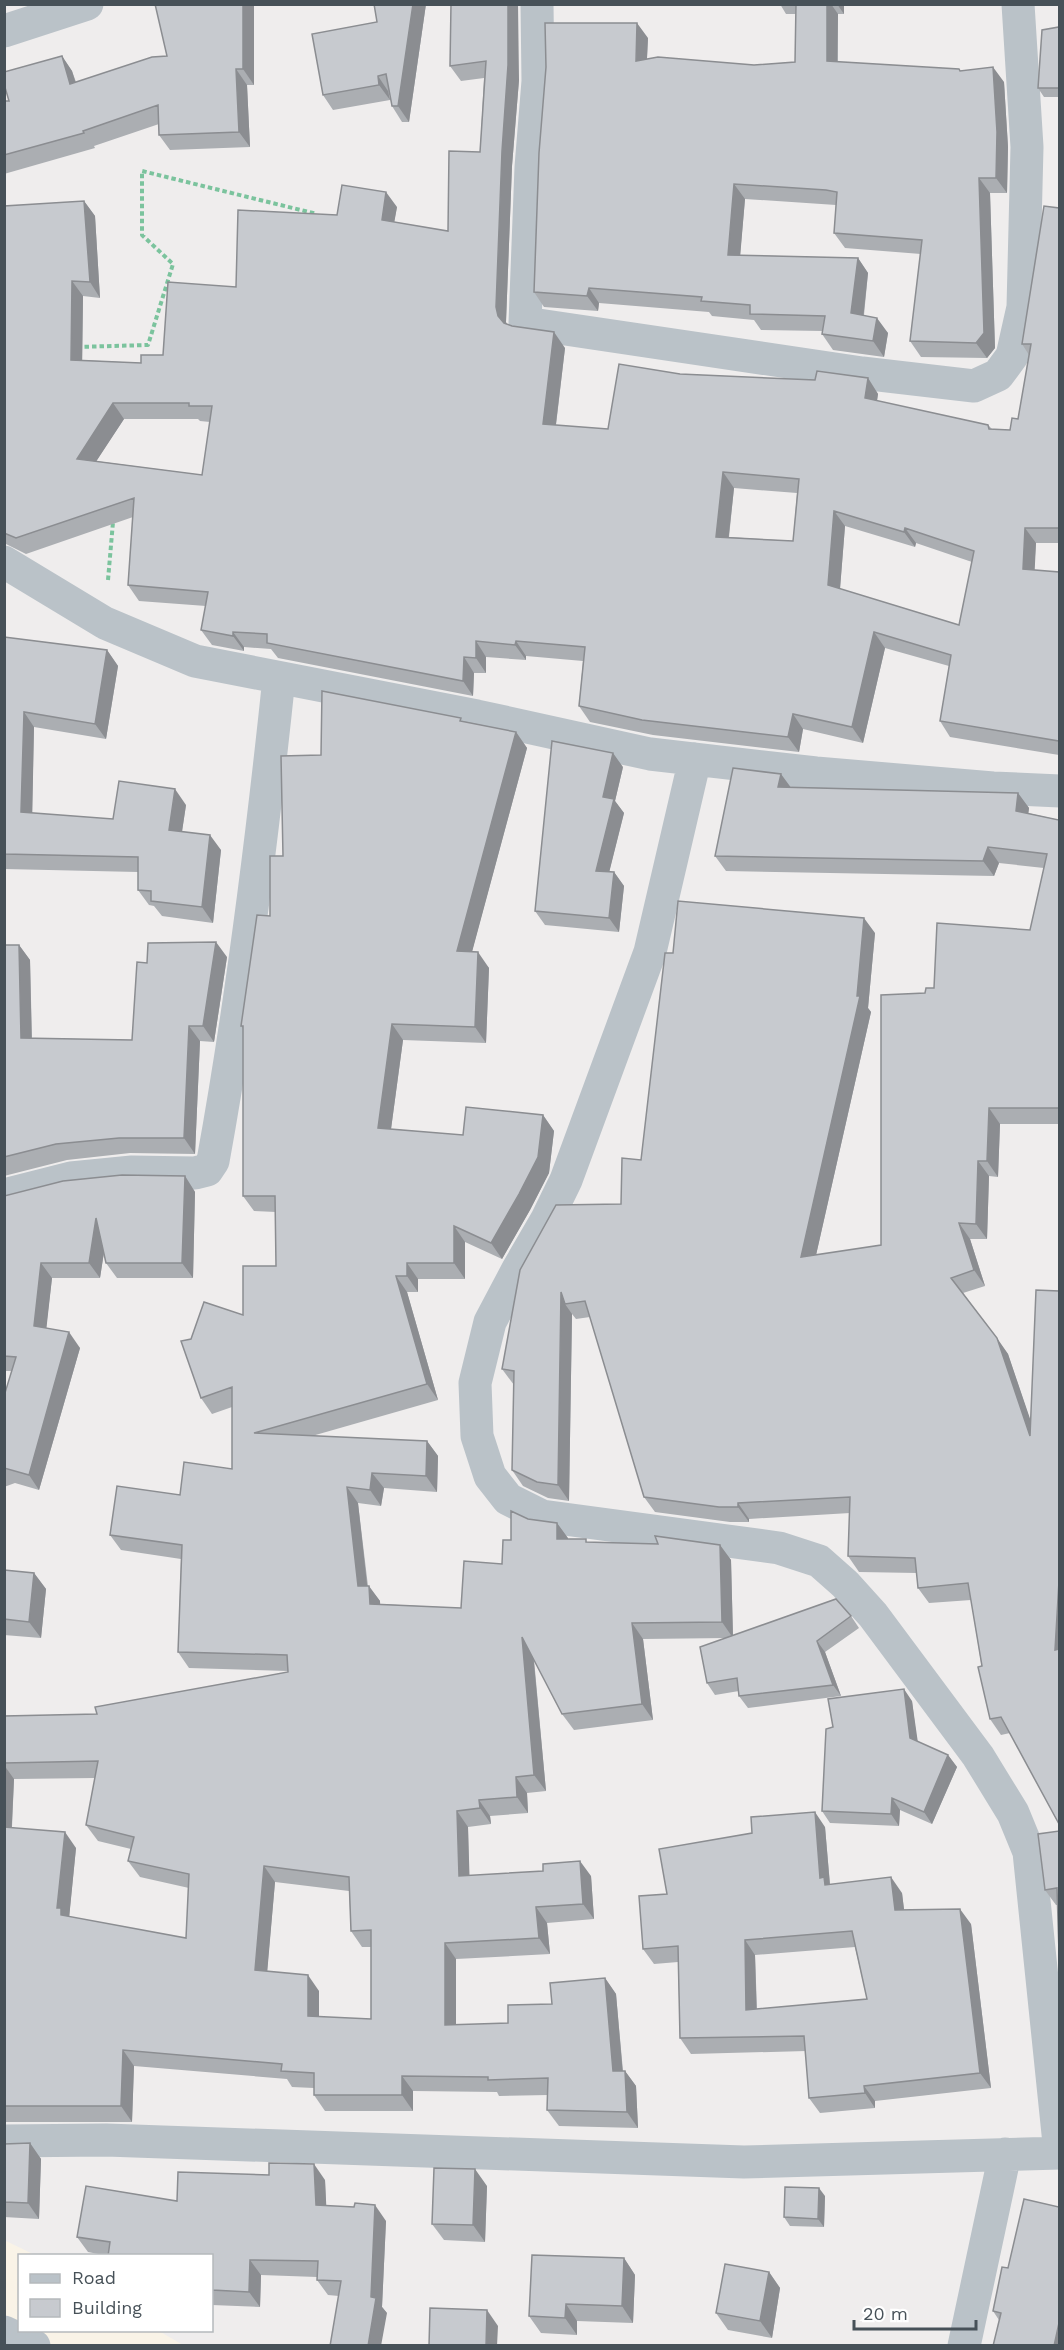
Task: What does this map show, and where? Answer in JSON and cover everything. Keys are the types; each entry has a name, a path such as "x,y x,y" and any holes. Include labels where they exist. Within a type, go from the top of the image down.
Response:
{"street":[{"path":"4,32 87,4"},
{"path":"537,4 538,81 530,177 525,323 974,386 998,375 1012,356 1023,307 1027,147 1018,4"},
{"path":"4,562 105,623 195,661 477,716 650,754 828,774 993,788 1059,791"},
{"path":"4,1195 70,1178 132,1172 195,1173 207,1170 213,1161 233,1052 279,678"},
{"path":"4,2141 106,2140 744,2162 1059,2153 1029,1852 1013,1813 978,1756 873,1615 845,1584 819,1561 779,1548 542,1516 508,1500 490,1476 477,1436 475,1383 490,1322 548,1219 566,1179 650,952 695,759"},
{"path":"964,2346 1005,2154"},
{"path":"4,2332 34,2346"}],"path":[{"path":"75,347 148,345 173,264 142,235 142,171 317,214 317,224"},
{"path":"105,623 113,520"}],"shaded area":[{"path":"4,2240 33,2254 18,2254 18,2332 161,2332 183,2345 5,2345"}],"building":[{"path":"155,4 243,4 243,69 236,69 239,132 159,135 158,105 83,131 84,133 4,155 4,101 9,101 4,84 4,72 62,56 70,84 152,57 167,56"},
{"path":"374,4 413,4 398,106 392,106 386,74 378,76 379,85 323,95 312,34 377,22"},
{"path":"451,4 508,4 508,65 496,307 498,316 504,323 554,332 543,424 608,429 619,364 680,374 815,380 817,371 868,378 865,398 988,425 989,429 1010,430 1012,418 1018,419 1031,344 1022,344 1044,206 1059,208 1059,528 1025,528 1023,569 1059,572 1059,741 940,721 951,655 874,632 852,727 793,714 788,737 642,720 579,706 585,647 516,641 515,645 476,641 476,658 464,657 463,681 267,643 267,634 233,632 233,636 201,630 208,592 128,585 134,498 16,538 4,533 4,206 84,201 90,282 72,281 71,360 141,363 141,355 163,355 168,282 236,287 238,210 337,215 342,185 386,192 382,220 448,231 449,151 480,152 486,61 450,66","holes":["113,403 189,403 189,406 212,406 202,475 77,459","723,472 799,479 793,541 716,537","834,511 904,532 905,528 974,551 959,625 828,585"]},
{"path":"796,4 827,4 827,61 959,69 960,71 993,67 997,132 996,178 979,178 984,333 976,343 910,341 922,240 834,233 837,192 826,190 734,184 728,255 858,258 851,313 877,318 873,341 822,334 825,316 750,314 750,305 701,301 702,297 589,288 587,296 534,292 539,153 546,67 545,23 637,23 636,61 658,57 754,65 795,62"},
{"path":"1059,27 1059,88 1038,88 1042,30"},
{"path":"4,637 107,650 95,724 24,712 21,812 113,819 119,781 175,789 169,830 210,835 202,907 151,901 151,891 138,890 138,857 4,854"},
{"path":"322,691 461,718 460,721 516,732 457,951 478,952 475,1027 392,1024 378,1128 463,1135 466,1107 543,1115 538,1157 491,1243 454,1226 454,1263 407,1263 407,1276 396,1276 427,1384 254,1433 427,1441 426,1476 372,1473 370,1490 347,1487 358,1586 369,1586 370,1604 461,1608 464,1561 502,1564 503,1540 511,1540 511,1511 528,1519 557,1523 557,1539 658,1544 655,1536 720,1545 722,1622 632,1623 642,1704 562,1714 522,1637 534,1775 516,1777 517,1797 479,1800 480,1808 457,1811 459,1876 543,1871 543,1864 580,1861 583,1904 536,1907 539,1938 445,1943 445,2025 508,2023 508,2005 552,2004 550,1983 605,1978 613,2071 625,2071 627,2112 547,2110 548,2078 488,2080 488,2077 402,2076 402,2095 314,2095 314,2073 281,2071 282,2064 123,2050 121,2106 4,2106 4,1827 65,1832 57,1908 61,1908 61,1915 186,1938 189,1874 128,1861 134,1837 86,1825 98,1761 4,1763 4,1716 97,1714 95,1707 288,1672 287,1655 178,1652 182,1545 110,1535 117,1486 180,1495 184,1462 232,1469 232,1387 201,1398 181,1341 191,1339 204,1302 243,1315 243,1266 276,1266 275,1196 243,1196 243,1026 241,1026 257,915 270,916 270,856 283,856 281,756 321,755","holes":["264,1866 349,1877 351,1931 371,1930 371,2019 308,2016 308,1975 255,1970"]},
{"path":"552,741 613,753 603,797 614,799 596,871 614,872 609,918 535,911"},
{"path":"733,768 781,774 778,787 1018,793 1016,811 1059,820 1059,1108 989,1108 987,1161 978,1161 976,1224 959,1223 974,1270 951,1278 997,1338 1030,1436 1036,1290 1059,1291 1059,1581 1055,1650 1059,1649 1059,1824 1001,1717 990,1719 978,1667 982,1666 968,1583 918,1588 915,1558 848,1556 850,1497 738,1503 738,1507 719,1507 644,1497 585,1301 565,1304 561,1292 558,1485 537,1482 512,1470 514,1371 502,1369 520,1270 556,1205 621,1204 622,1158 641,1160 665,953 673,953 678,901 864,918 857,996 860,996 801,1257 881,1245 881,995 925,993 926,988 934,988 937,923 1030,930 1047,854 988,847 983,861 715,856"},
{"path":"216,942 203,1026 189,1026 184,1138 119,1138 56,1144 4,1157 4,945 19,945 21,1038 132,1040 137,962 147,963 148,943"},
{"path":"122,1175 185,1176 182,1263 106,1263 96,1218 89,1263 41,1263 34,1326 69,1332 29,1475 4,1468 4,1396 16,1357 4,1356 4,1196 63,1181"},
{"path":"4,1570 34,1573 29,1622 4,1619"},
{"path":"836,1599 851,1616 817,1641 833,1685 739,1696 737,1678 707,1683 700,1647"},
{"path":"904,1689 910,1738 948,1755 924,1812 892,1798 891,1814 822,1811 826,1729 833,1727 828,1699"},
{"path":"815,1812 820,1878 824,1877 825,1885 891,1877 895,1910 960,1909 980,2073 864,2086 865,2093 809,2098 804,2036 680,2038 678,1946 643,1949 639,1896 667,1894 659,1849 752,1833 751,1817","holes":["852,1931 867,1999 746,2010 745,1940"]},
{"path":"1059,1831 1059,1953 1057,1888 1045,1890 1038,1834"},
{"path":"30,2143 28,2203 4,2202 4,2144"},
{"path":"269,2163 314,2164 316,2205 354,2207 355,2203 375,2205 371,2297 376,2298 368,2346 330,2346 341,2281 317,2280 318,2261 250,2260 249,2292 213,2290 213,2254 108,2254 110,2242 77,2237 86,2186 177,2201 178,2172 269,2175"},
{"path":"434,2168 475,2169 473,2225 432,2224"},
{"path":"785,2187 819,2188 818,2219 784,2217"},
{"path":"1024,2199 1059,2207 1059,2323 1054,2346 993,2346 1001,2313 993,2311 1002,2267 1008,2268"},
{"path":"532,2255 624,2258 622,2306 566,2304 565,2318 529,2316"},
{"path":"725,2264 769,2272 760,2321 716,2313"},
{"path":"430,2308 487,2310 486,2346 429,2346"}]}
